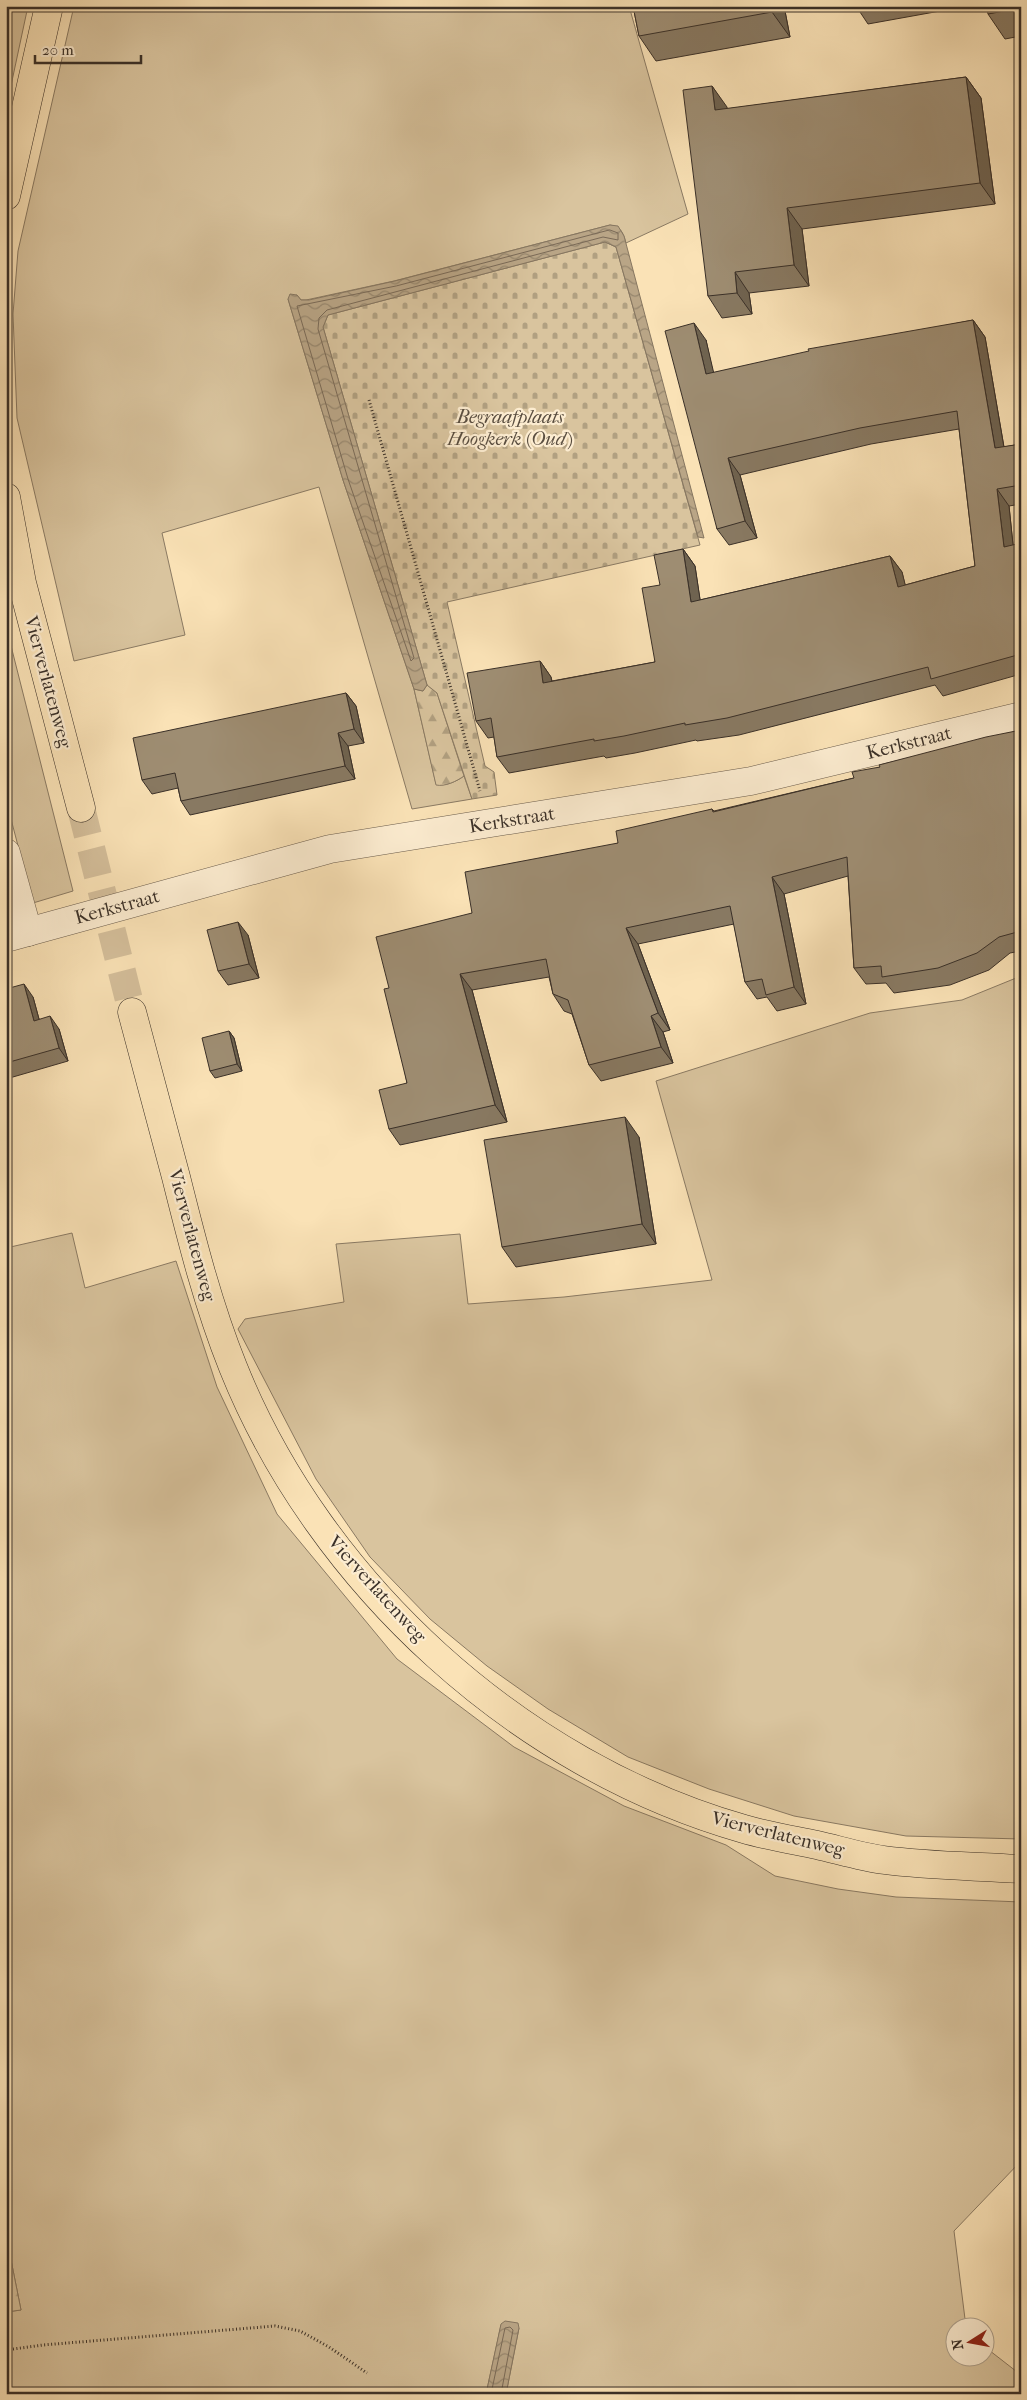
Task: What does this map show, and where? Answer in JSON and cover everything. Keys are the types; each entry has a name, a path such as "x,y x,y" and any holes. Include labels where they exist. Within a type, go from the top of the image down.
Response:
{"main road":[{"path":"6,196 49,6"},
{"name":"Vierverlatenweg","path":"6,497 22,583 81,808"},
{"name":"Vierverlatenweg","path":"132,1012 203,1285 233,1369 266,1436 302,1500 351,1566 404,1626 471,1684 544,1739 647,1795 744,1830 883,1860 1021,1869"}],"street":[{"name":"Kerkstraat","path":"17,935 330,849 751,781 1021,716"},
{"path":"6,853 17,935"}],"path":[{"path":"369,400 427,598 488,823"},
{"path":"6,2350 43,2345 275,2326 300,2331 329,2347 367,2373"}],"green space":[{"path":"6,6 28,6 6,109"},
{"path":"74,6 629,6 688,214 626,243 621,231 617,227 610,225 394,281 306,300 301,300 297,295 288,299 343,480 414,689 436,784 454,782 464,776 472,799 412,809 319,487 162,533 185,635 74,661 17,418 13,314 18,251"},
{"name":"Begraafplaats Hoogkerk (Oud)","path":"605,242 616,247 700,545 447,602 485,766 494,772 497,795 472,799 437,693 427,685 323,327 328,315"},
{"path":"6,626 73,891 33,903 6,800"},
{"path":"427,685 437,693 464,776 454,782 443,785 436,785 414,689 423,691"},
{"path":"1021,976 1021,1839 906,1836 794,1816 709,1789 628,1757 548,1709 487,1666 430,1619 370,1557 316,1479 238,1329 245,1319 344,1302 336,1244 460,1234 468,1304 564,1297 712,1280 656,1081 870,1013 962,1000"},
{"path":"72,1233 85,1288 176,1261 217,1387 277,1514 397,1659 514,1747 624,1806 726,1845 775,1876 838,1889 896,1897 1021,1902 1021,2161 954,2231 965,2318 944,2318 944,2368 994,2368 994,2354 1021,2375 1021,2394 506,2394 519,2328 508,2322 501,2325 486,2394 6,2394 6,2312 21,2310 6,2235 6,1248"},
{"path":"6,2235 21,2310 6,2312"}],"water":[{"path":"610,225 618,226 624,236 704,538 698,537 616,247 605,242 328,315 323,327 427,685 423,691 414,689 343,480 288,299 290,294 297,295 301,300 309,300 395,281"},
{"path":"505,2321 518,2323 519,2328 506,2394 486,2394 501,2324"}],"building":[{"path":"633,6 771,6 772,12 639,36"},
{"path":"986,6 1021,6 1021,8 988,14"},
{"path":"966,77 980,183 787,208 794,265 735,272 737,293 708,296 683,90 712,86 715,110"},
{"path":"973,320 995,448 1021,444 1021,485 997,489 1004,547 1021,543 1021,654 931,679 928,667 727,718 685,725 685,723 624,736 594,741 594,739 497,757 491,718 476,721 467,673 540,661 543,683 655,662 642,588 660,585 654,555 683,549 691,602 890,556 898,587 975,566 957,411 860,428 728,458 745,521 717,529 665,331 694,323 706,374 809,351 808,349"},
{"path":"346,693 354,729 338,733 345,766 181,801 175,773 142,780 133,738"},
{"path":"1021,730 1021,931 999,937 977,953 938,968 882,977 881,966 854,968 847,857 772,877 794,987 766,995 762,979 745,982 730,906 626,928 658,1013 651,1016 661,1047 589,1065 568,1000 553,994 546,959 460,974 495,1105 389,1129 379,1090 407,1083 384,989 389,988 376,937 472,913 465,872 618,843 616,831 712,809 713,812 854,778 852,772 880,767 879,765 986,737"},
{"path":"238,922 249,964 218,971 207,930"},
{"path":"24,984 34,1021 50,1016 59,1048 6,1063 6,989"},
{"path":"229,1031 237,1064 210,1071 202,1038"},
{"path":"625,1117 642,1224 502,1247 484,1140"}],"tunnel":[{"path":"81,808 132,1012"}]}
